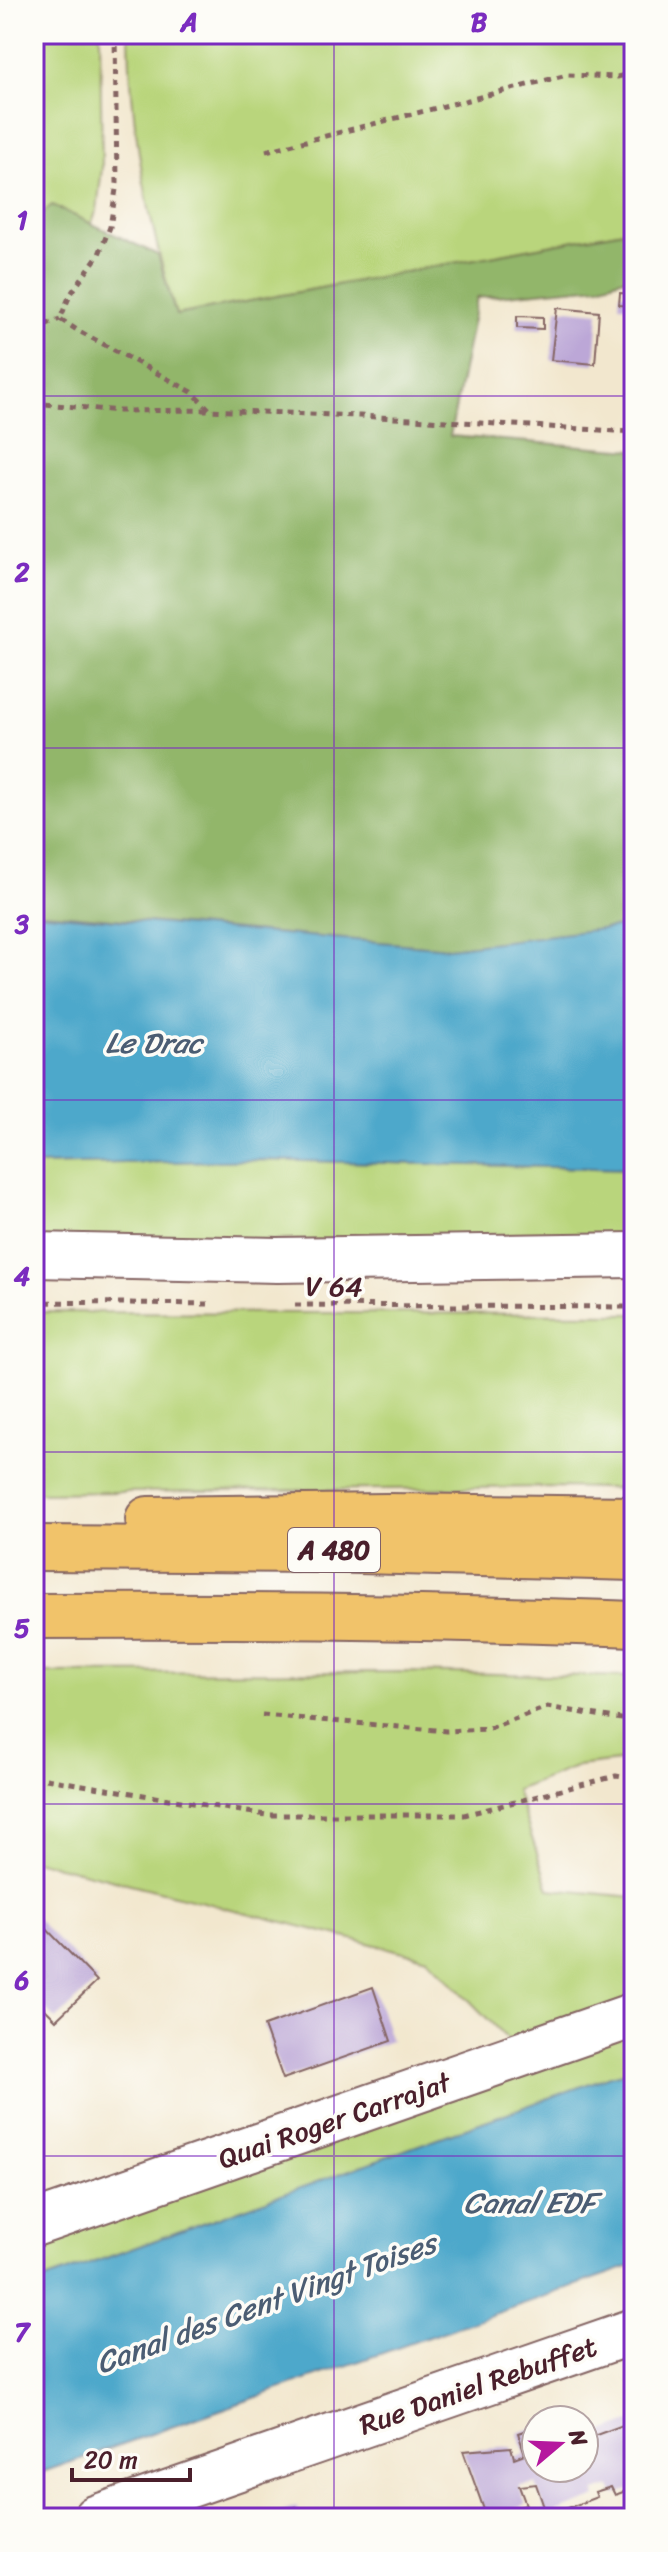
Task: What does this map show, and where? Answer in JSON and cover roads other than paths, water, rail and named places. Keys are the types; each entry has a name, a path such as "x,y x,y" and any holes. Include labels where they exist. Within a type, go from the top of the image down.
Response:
{"highway":[{"path":"34,1519 386,1516 634,1519"},
{"name":"A 480","path":"34,1548 335,1550 634,1558"},
{"path":"34,1616 274,1615 634,1624"}],"street":[{"path":"34,1255 277,1260 634,1255"},
{"name":"Quai Roger Carrajat","path":"34,2224 634,2015"},
{"name":"Rue Daniel Rebuffet","path":"95,2518 634,2331"}],"water":[{"name":"Le Drac","path":"34,913 449,948 634,925 634,1169 260,1160 34,1165"},
{"name":"Canal EDF","path":"634,2070 634,2265 34,2475 34,2284 610,2076"}],"water label":[{"name":"Canal des Cent Vingt Toises","path":"266,2303"}]}
